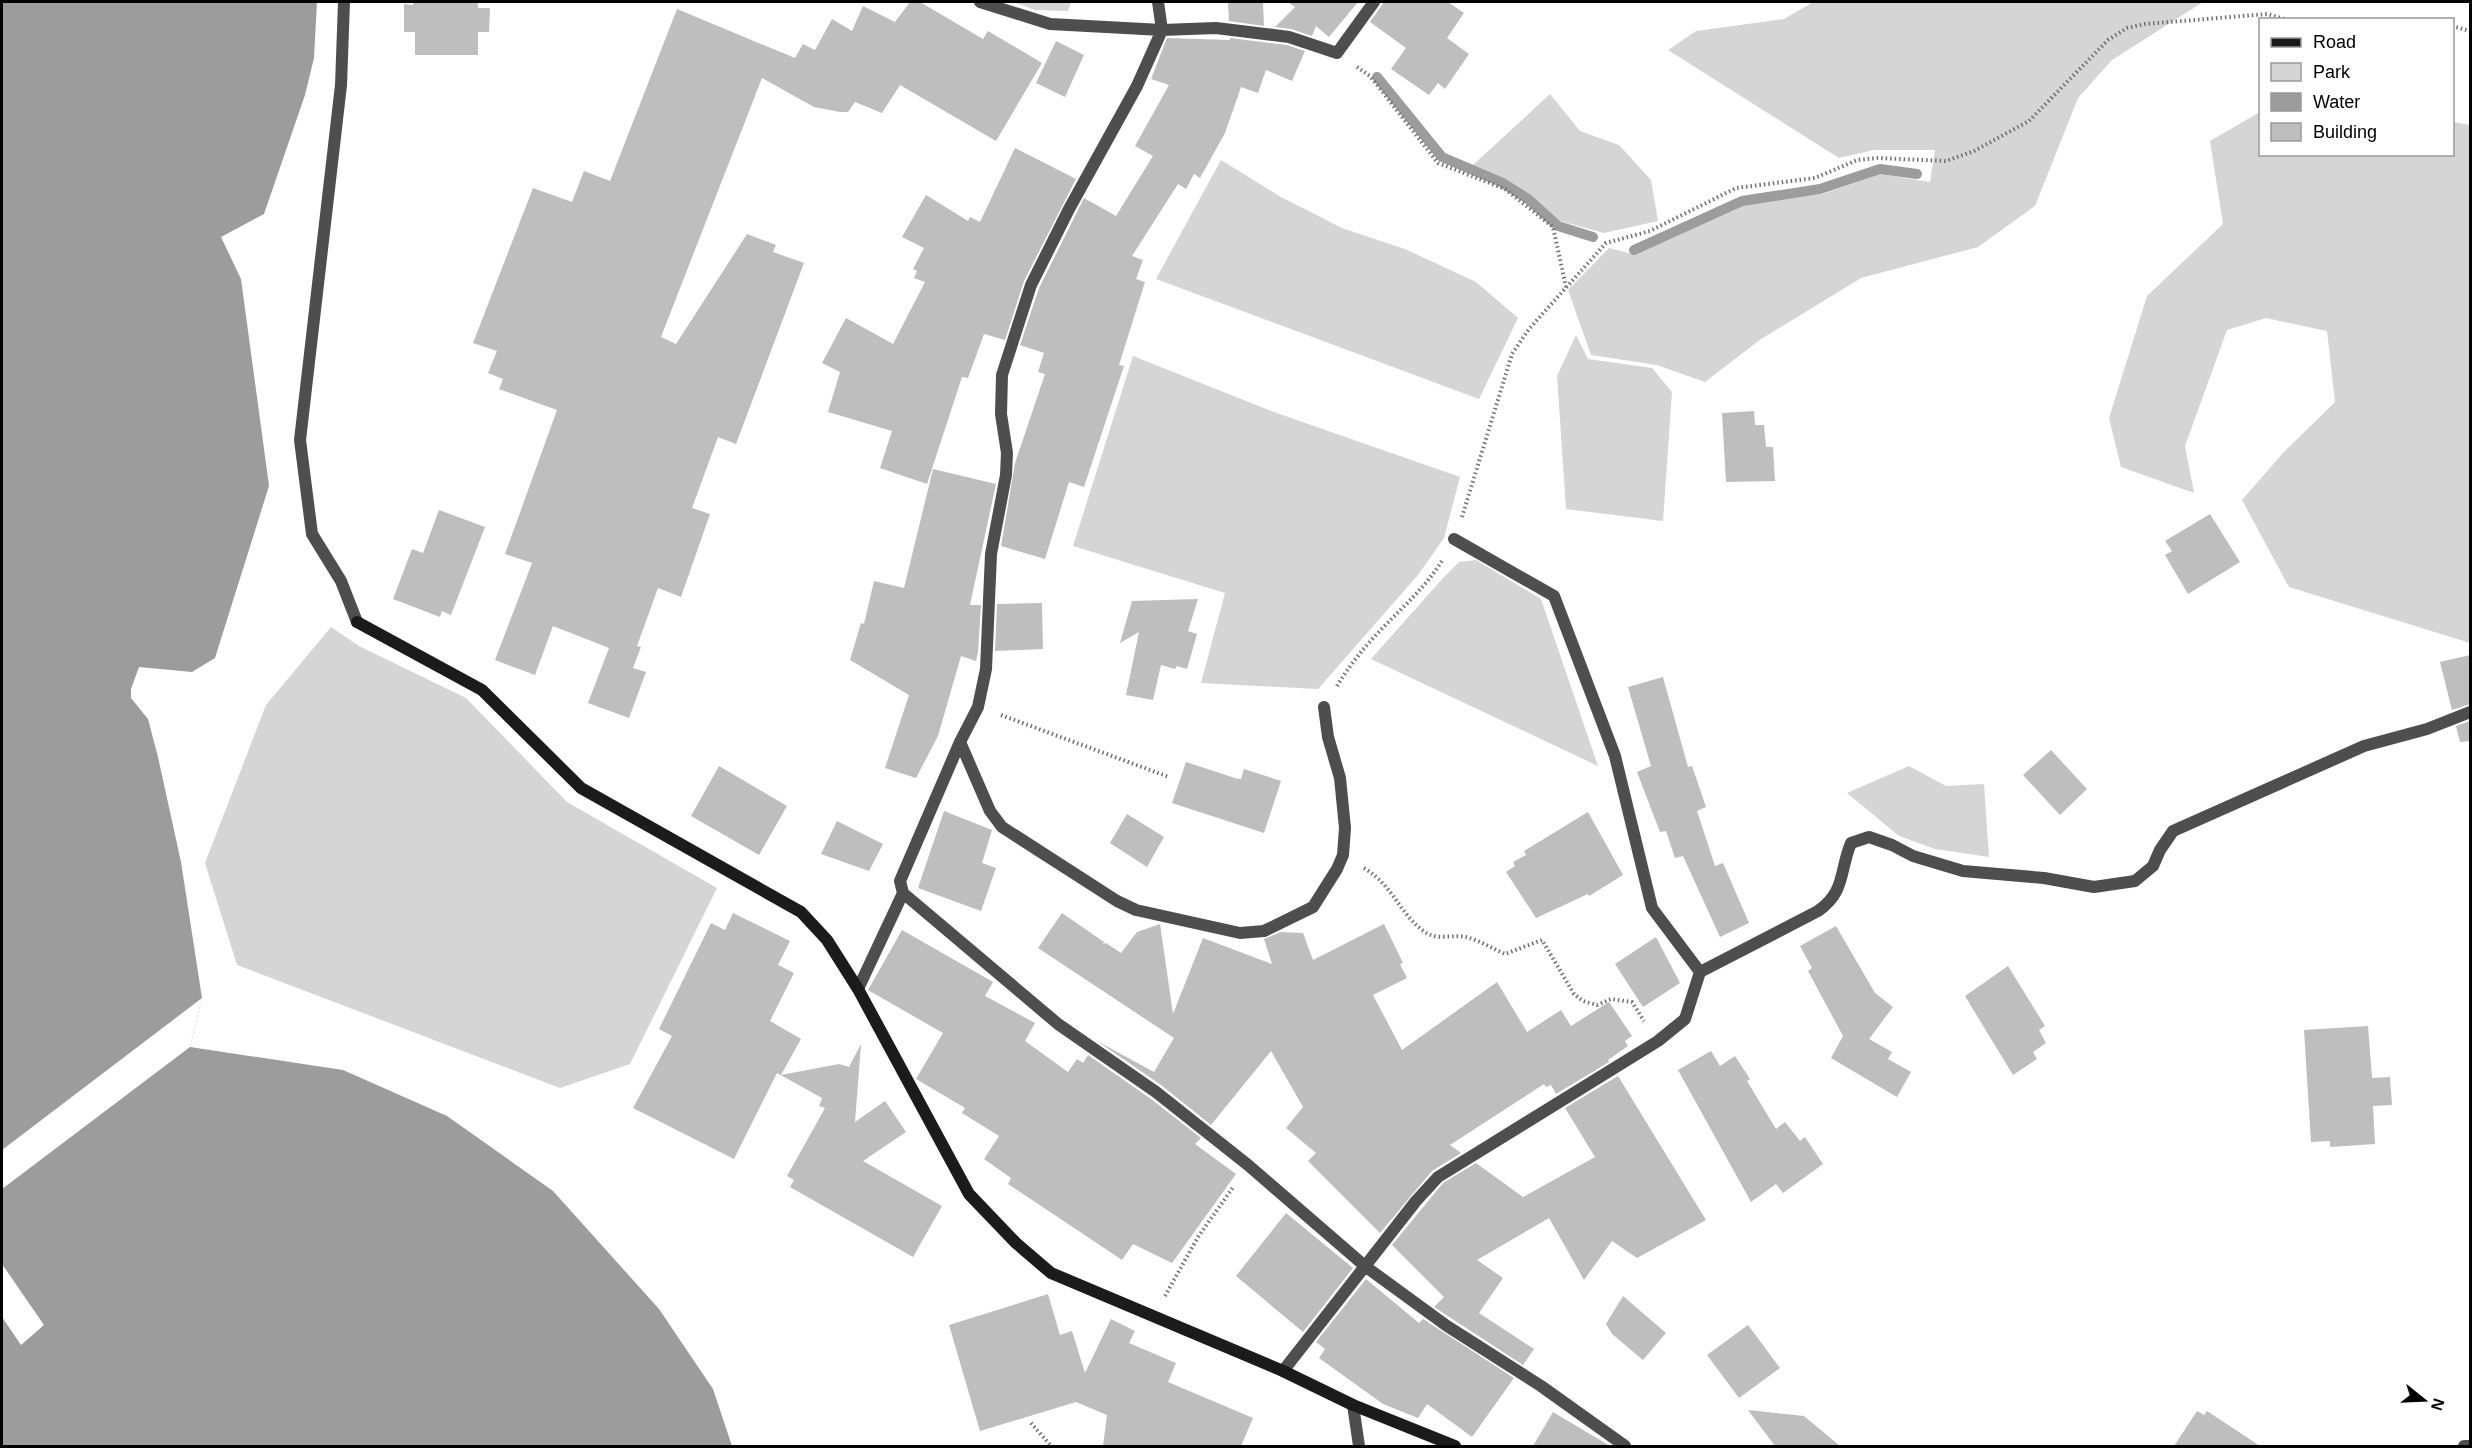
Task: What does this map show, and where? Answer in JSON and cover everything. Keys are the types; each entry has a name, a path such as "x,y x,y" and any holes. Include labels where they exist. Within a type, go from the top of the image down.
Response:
{"street":[{"path":"344,2 341,85 300,440 312,534 341,581 357,622 482,690 580,788 801,912 827,940 858,989 969,1194 1016,1243 1051,1273 1283,1371 1353,1405 1455,1446"},
{"path":"980,2 1050,24 1162,30 1216,28 1289,37 1337,53 1374,2"},
{"path":"1158,2 1162,30 1137,86 1069,209 1031,285 1002,375 1001,414 1006,475 992,554 986,669 978,707 960,742 900,881 903,893 1058,1024 1156,1092 1248,1165 1366,1267 1447,1326 1541,1386 1625,1446"},
{"path":"1454,539 1554,596 1615,756 1652,908 1700,972"},
{"path":"960,742 990,811 1002,827 1117,901 1136,910 1240,933 1264,931 1312,908 1337,869 1343,855 1345,828 1340,778 1328,737 1324,707"},
{"path":"1283,1371 1416,1201 1438,1177 1658,1041 1685,1019 1700,972 1818,911 1832,900 1851,843 1869,837 1913,856 1963,871 2044,878 2094,887 2135,881 2153,866 2160,850 2173,831 2364,746 2427,729 2470,712"},
{"path":"858,989 903,893"},
{"path":"1353,1405 1359,1446"},
{"path":"2464,1446 2470,1446"}],"path":[{"path":"1324,707 1348,668 1376,635 1431,579 1454,539 1512,354 1529,329 1606,243 1650,231 1736,188 1815,178 1857,160 1878,158 1946,161 1974,151 2029,121 2108,40 2127,28 2145,24 2267,14 2281,18"},
{"path":"2454,27 2470,32"},
{"path":"1337,53 1370,76 1438,163 1505,189 1553,227 1566,287"},
{"path":"978,707 1169,777"},
{"path":"1343,855 1388,886 1413,921 1435,937 1467,937 1505,954 1542,940 1574,994 1583,1001 1597,1005 1611,999 1632,1002 1658,1041"},
{"path":"1154,1316 1198,1237 1248,1165"},
{"path":"1031,1423 1051,1446"}],"green space":[{"path":"1013,2 1071,2 1068,11 1035,10"},
{"path":"1813,2 2203,2 2112,60 2078,98 2035,206 1978,247 1861,278 1761,339 1705,382 1657,365 1591,355 1568,290 1609,248 1633,254 1746,204 1823,194 1880,174 1930,182 1935,150 1874,150 1839,158 1668,50 1696,31 1784,19"},
{"path":"1550,94 1580,131 1619,145 1651,180 1658,221 1604,233 1560,221 1504,178 1473,165"},
{"path":"2259,113 2259,156 2454,156 2454,122 2470,125 2470,643 2289,587 2242,500 2283,453 2335,402 2327,331 2266,318 2227,330 2185,446 2194,493 2121,467 2109,418 2147,296 2223,224 2210,141"},
{"path":"1221,160 1281,197 1342,228 1405,249 1476,282 1518,318 1479,399 1156,279"},
{"path":"1576,335 1588,359 1652,368 1672,392 1663,521 1566,509 1557,376"},
{"path":"1133,356 1274,412 1460,477 1444,538 1418,575 1318,689 1201,683 1225,593 1073,546"},
{"path":"1476,560 1541,599 1598,766 1371,659 1459,562"},
{"path":"331,627 359,646 466,698 567,802 717,888 630,1064 560,1088 237,965 205,863 266,705"},
{"path":"1909,766 1946,786 1984,784 1989,857 1935,849 1899,836 1847,793"}],"water":[{"path":"2,2 317,2 314,58 305,95 264,214 221,237 241,279 269,486 215,658 192,672 139,667 131,689 131,698 148,719 181,862 202,998 190,1047 343,1070 447,1116 553,1191 659,1309 713,1389 732,1446 2,1446"}],"pier":[{"path":"202,998 190,1047 2,1189 2,1150"},
{"path":"2,1264 44,1325 21,1345 2,1317"}],"building":[{"path":"413,2 478,2 478,8 490,8 489,32 478,32 478,55 415,55 415,32 404,32 404,4 413,5"},
{"path":"910,2 920,2 983,39 988,31 1042,63 996,141 900,85 882,113 855,102 848,112 840,112 814,107 762,78 661,337 676,344 747,234 776,245 773,252 804,263 736,444 718,437 692,508 710,514 681,597 658,588 637,646 641,647 633,668 646,672 629,718 588,703 609,648 553,626 535,675 495,660 532,563 505,554 557,410 499,389 503,379 488,373 497,351 473,343 533,188 572,202 584,171 610,181 677,9 795,58 803,44 815,50 832,19 852,31 863,6 895,22"},
{"path":"1228,2 1263,2 1264,26 1229,21"},
{"path":"1288,2 1358,2 1329,37 1316,26 1312,36 1291,29 1275,27 1295,7"},
{"path":"1384,2 1448,2 1464,13 1447,38 1469,54 1445,89 1438,83 1429,95 1391,69 1406,48 1370,22"},
{"path":"1167,38 1230,40 1230,38 1287,45 1305,51 1292,81 1266,70 1258,93 1241,87 1225,133 1200,178 1194,174 1186,189 1178,184 1132,256 1143,260 1136,279 1145,282 1119,365 1124,366 1084,487 1069,482 1045,559 1001,546 1015,463 1045,374 1038,372 1044,353 1020,345 1039,288 1084,198 1116,216 1153,156 1135,146 1169,85 1151,79"},
{"path":"1056,41 1084,55 1065,97 1036,83"},
{"path":"1015,148 1076,179 1024,281 1005,340 984,334 968,378 962,377 927,484 880,468 892,431 828,412 840,372 822,363 846,318 893,344 925,282 914,278 917,271 913,269 924,248 902,237 926,195 968,221 970,217 980,222"},
{"path":"1754,411 1755,425 1764,425 1766,447 1773,447 1775,481 1726,482 1722,413"},
{"path":"933,469 996,484 970,605 981,605 976,661 961,656 938,736 916,778 885,768 909,695 850,660 861,623 864,624 874,581 904,588"},
{"path":"439,510 485,527 451,615 442,611 440,617 393,599 412,549 423,553"},
{"path":"2210,514 2240,562 2188,594 2165,555 2172,551 2165,541"},
{"path":"1198,599 1188,631 1197,634 1187,669 1177,666 1175,669 1161,665 1153,700 1126,695 1139,632 1120,643 1132,601"},
{"path":"1042,603 1043,649 995,651 997,604"},
{"path":"2470,655 2470,704 2452,710 2440,662"},
{"path":"1663,677 1688,767 1692,766 1706,807 1697,811 1715,866 1723,863 1749,923 1720,937 1683,856 1675,858 1666,831 1660,832 1637,772 1651,766 1628,687"},
{"path":"2470,721 2470,741 2460,742 2456,726"},
{"path":"2051,750 2087,789 2060,815 2023,775"},
{"path":"1186,762 1238,779 1241,779 1244,769 1281,781 1264,833 1172,803"},
{"path":"719,766 787,806 759,855 691,816"},
{"path":"944,811 992,830 982,863 996,868 981,911 918,888"},
{"path":"1588,812 1623,875 1589,896 1588,894 1536,918 1506,872 1515,866 1513,862 1526,855 1524,851"},
{"path":"1127,814 1164,837 1147,867 1110,843"},
{"path":"837,821 883,844 869,871 821,854"},
{"path":"733,913 790,941 778,965 794,973 770,1021 801,1039 781,1075 839,1064 849,1067 861,1044 855,1122 885,1101 906,1132 863,1161 942,1206 913,1257 790,1187 794,1180 787,1176 825,1108 819,1106 822,1098 777,1073 734,1159 633,1108 672,1036 659,1029 711,923 725,930"},
{"path":"1062,913 1104,942 1103,944 1106,943 1121,953 1137,932 1160,924 1173,1014 1203,938 1272,964 1264,939 1281,932 1303,933 1313,960 1384,924 1403,963 1400,964 1407,978 1373,995 1402,1050 1497,982 1527,1032 1561,1010 1571,1026 1609,1002 1632,1036 1625,1041 1628,1046 1608,1060 1609,1062 1556,1094 1551,1085 1546,1087 1544,1084 1450,1145 1461,1153 1432,1171 1380,1233 1308,1161 1316,1153 1286,1128 1303,1107 1271,1051 1211,1125 1161,1085 1097,1041 1154,1072 1174,1038 1038,948"},
{"path":"1836,926 1875,993 1893,1007 1869,1039 1892,1052 1888,1059 1911,1072 1897,1097 1831,1058 1843,1036 1808,971 1812,968 1800,946"},
{"path":"902,930 993,982 985,996 1035,1023 1025,1041 1068,1072 1077,1059 1083,1063 1088,1055 1151,1099 1201,1138 1195,1144 1236,1174 1172,1263 1133,1244 1122,1260 1008,1184 1011,1178 984,1159 999,1136 962,1113 965,1108 916,1079 943,1033 868,990"},
{"path":"1656,937 1680,983 1643,1007 1615,964"},
{"path":"2008,966 2045,1026 2039,1030 2046,1043 2033,1052 2037,1059 2013,1075 1965,996"},
{"path":"2368,1026 2372,1078 2390,1077 2392,1105 2373,1106 2375,1144 2330,1147 2330,1141 2311,1142 2304,1030"},
{"path":"1711,1051 1720,1066 1735,1056 1750,1079 1747,1081 1776,1129 1785,1122 1800,1141 1805,1137 1823,1164 1783,1193 1776,1184 1751,1202 1678,1070"},
{"path":"1618,1076 1706,1220 1637,1258 1612,1241 1584,1280 1549,1218 1477,1260 1503,1278 1479,1313 1534,1349 1523,1365 1434,1307 1444,1297 1392,1245 1443,1183 1476,1163 1523,1197 1595,1157 1565,1108"},
{"path":"1286,1213 1353,1268 1303,1332 1236,1276"},
{"path":"1366,1279 1419,1323 1423,1319 1514,1378 1472,1437 1427,1404 1418,1418 1383,1404 1319,1358 1325,1349 1316,1342"},
{"path":"1048,1294 1060,1335 1072,1331 1085,1373 1111,1319 1135,1331 1129,1343 1176,1363 1168,1382 1253,1418 1241,1446 1103,1446 1107,1415 1076,1402 980,1431 949,1325"},
{"path":"1623,1296 1666,1333 1643,1360 1612,1334 1606,1324"},
{"path":"1748,1325 1780,1368 1739,1398 1707,1355"},
{"path":"1748,1410 1804,1416 1840,1446 1775,1446"},
{"path":"2197,1411 2204,1415 2207,1411 2260,1446 2174,1446"},
{"path":"1553,1412 1610,1446 1533,1446"}],"waterway":[{"path":"1377,77 1442,157 1501,182 1528,199 1558,226 1593,237"},
{"path":"1634,250 1742,201 1820,189 1880,169 1917,174"}]}
